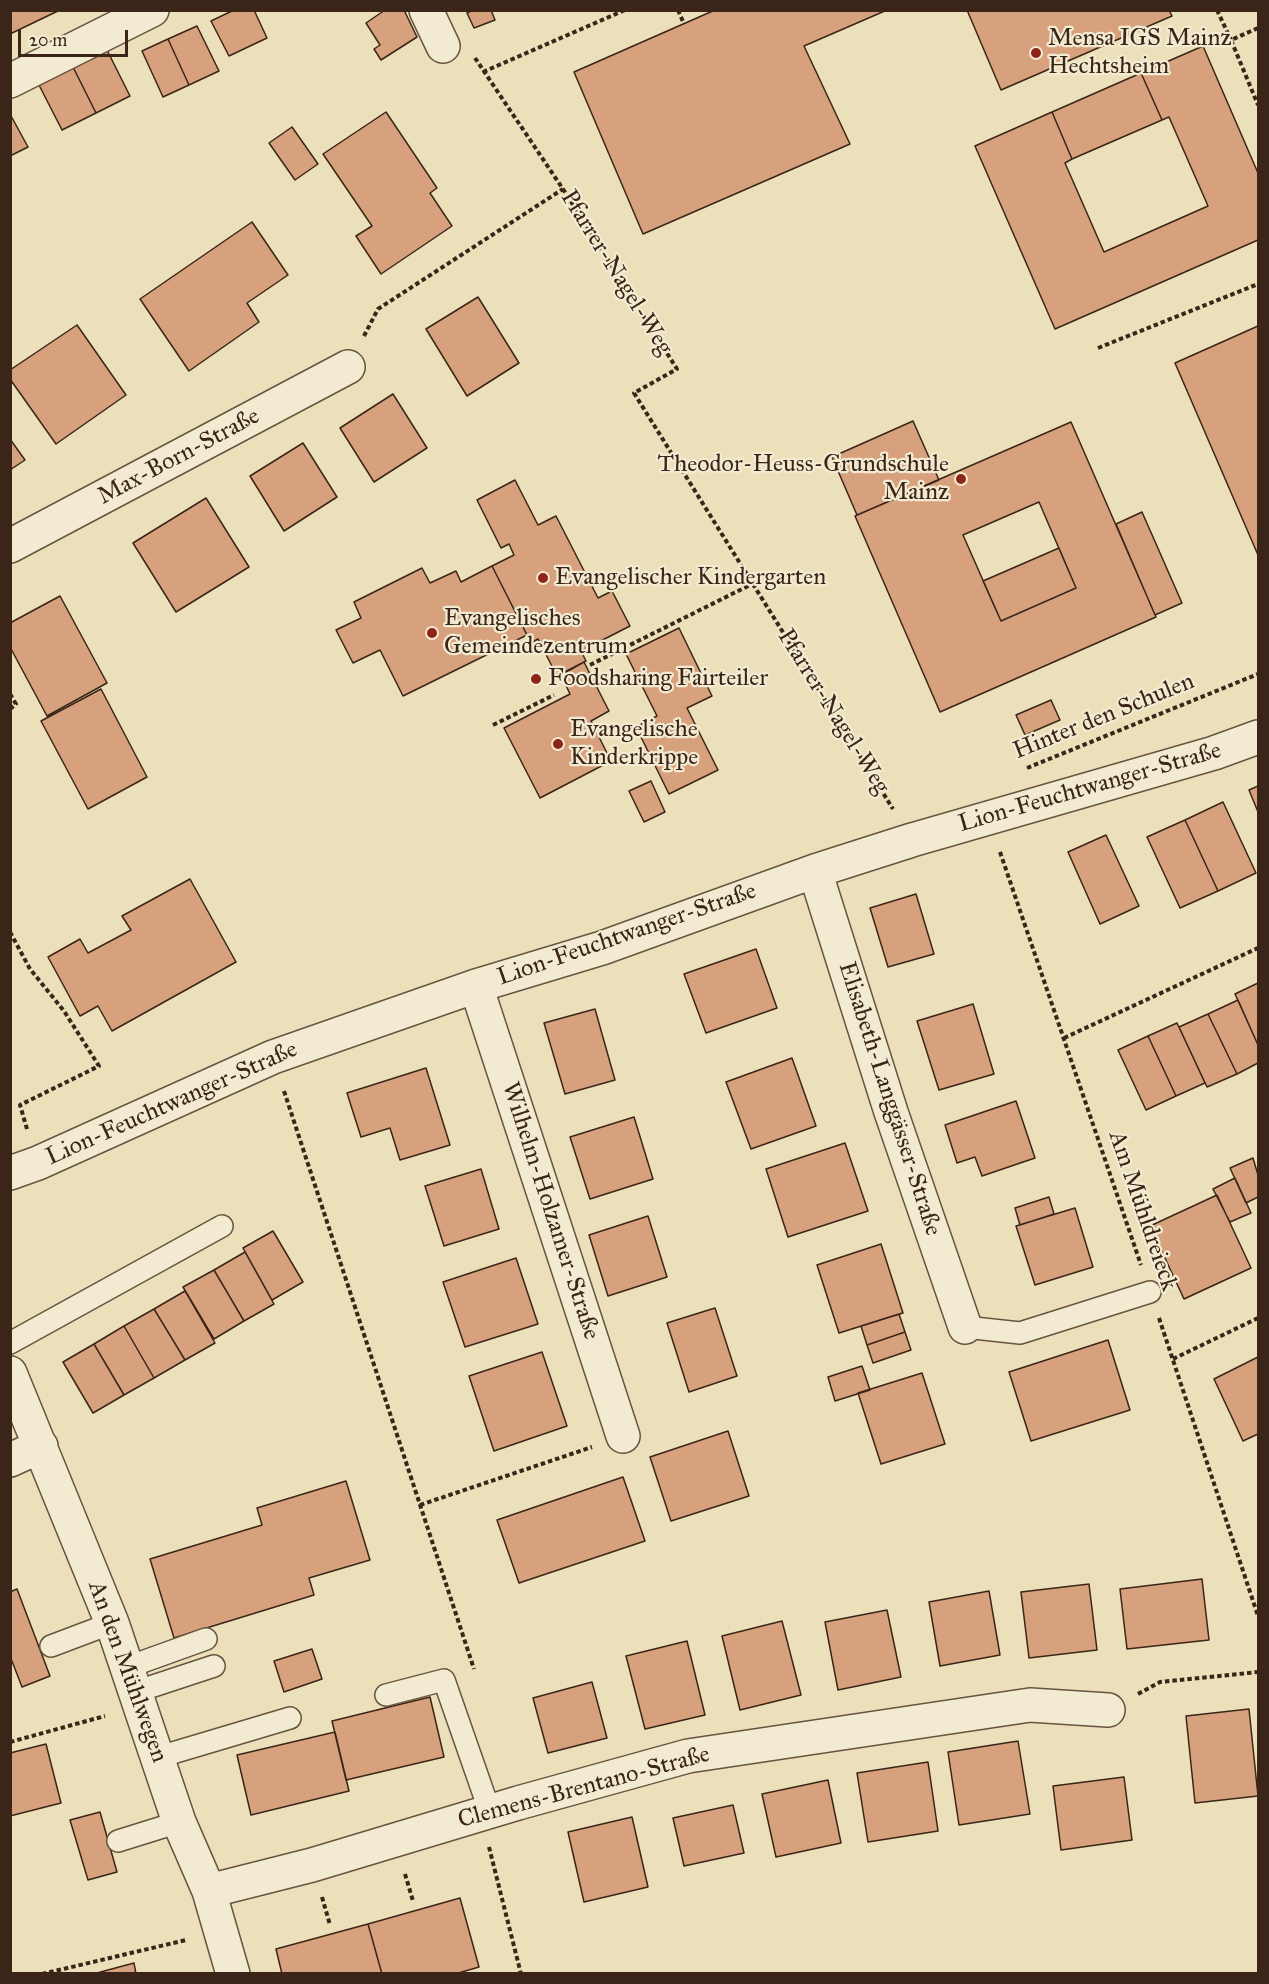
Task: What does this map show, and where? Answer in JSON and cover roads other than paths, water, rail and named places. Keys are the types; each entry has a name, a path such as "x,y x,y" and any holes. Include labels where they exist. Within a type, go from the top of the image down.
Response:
{"street":[{"path":"10,81 152,10"},
{"path":"426,10 443,46"},
{"name":"Max-Born-Straße","path":"10,546 348,367"},
{"name":"Lion-Feuchtwanger-Straße","path":"24,1168 273,1058 476,986 602,948 815,871 912,840 1214,753 1258,737"},
{"name":"Elisabeth-Langgässer-Straße","path":"815,871 891,1112 965,1327"},
{"name":"Wilhelm-Holzamer-Straße","path":"476,986 624,1436"},
{"name":"An den Mühlwegen","path":"10,1373 112,1623 179,1822 209,1890 233,1974"},
{"path":"10,1460 41,1446"},
{"name":"Clemens-Brentano-Straße","path":"209,1890 312,1865 688,1756 1030,1705 1108,1710"}],"lane":[{"path":"10,1343 222,1226"},
{"path":"965,1327 1020,1333 1150,1292"},
{"path":"51,1646 112,1623"},
{"path":"134,1688 206,1639"},
{"path":"134,1688 214,1666"},
{"path":"386,1695 444,1680 485,1813"},
{"path":"159,1757 290,1718"},
{"path":"118,1841 179,1822"}],"place":[{"name":"Mensa IGS Mainz Hechtsheim","path":"1036,53"},
{"name":"Theodor-Heuss-Grundschule Mainz","path":"961,479"},
{"name":"Evangelischer Kindergarten","path":"543,578"},
{"name":"Evangelisches Gemeindezentrum","path":"432,633"},
{"name":"Foodsharing Fairteiler","path":"536,679"},
{"name":"Evangelische Kinderkrippe","path":"558,744"}]}
